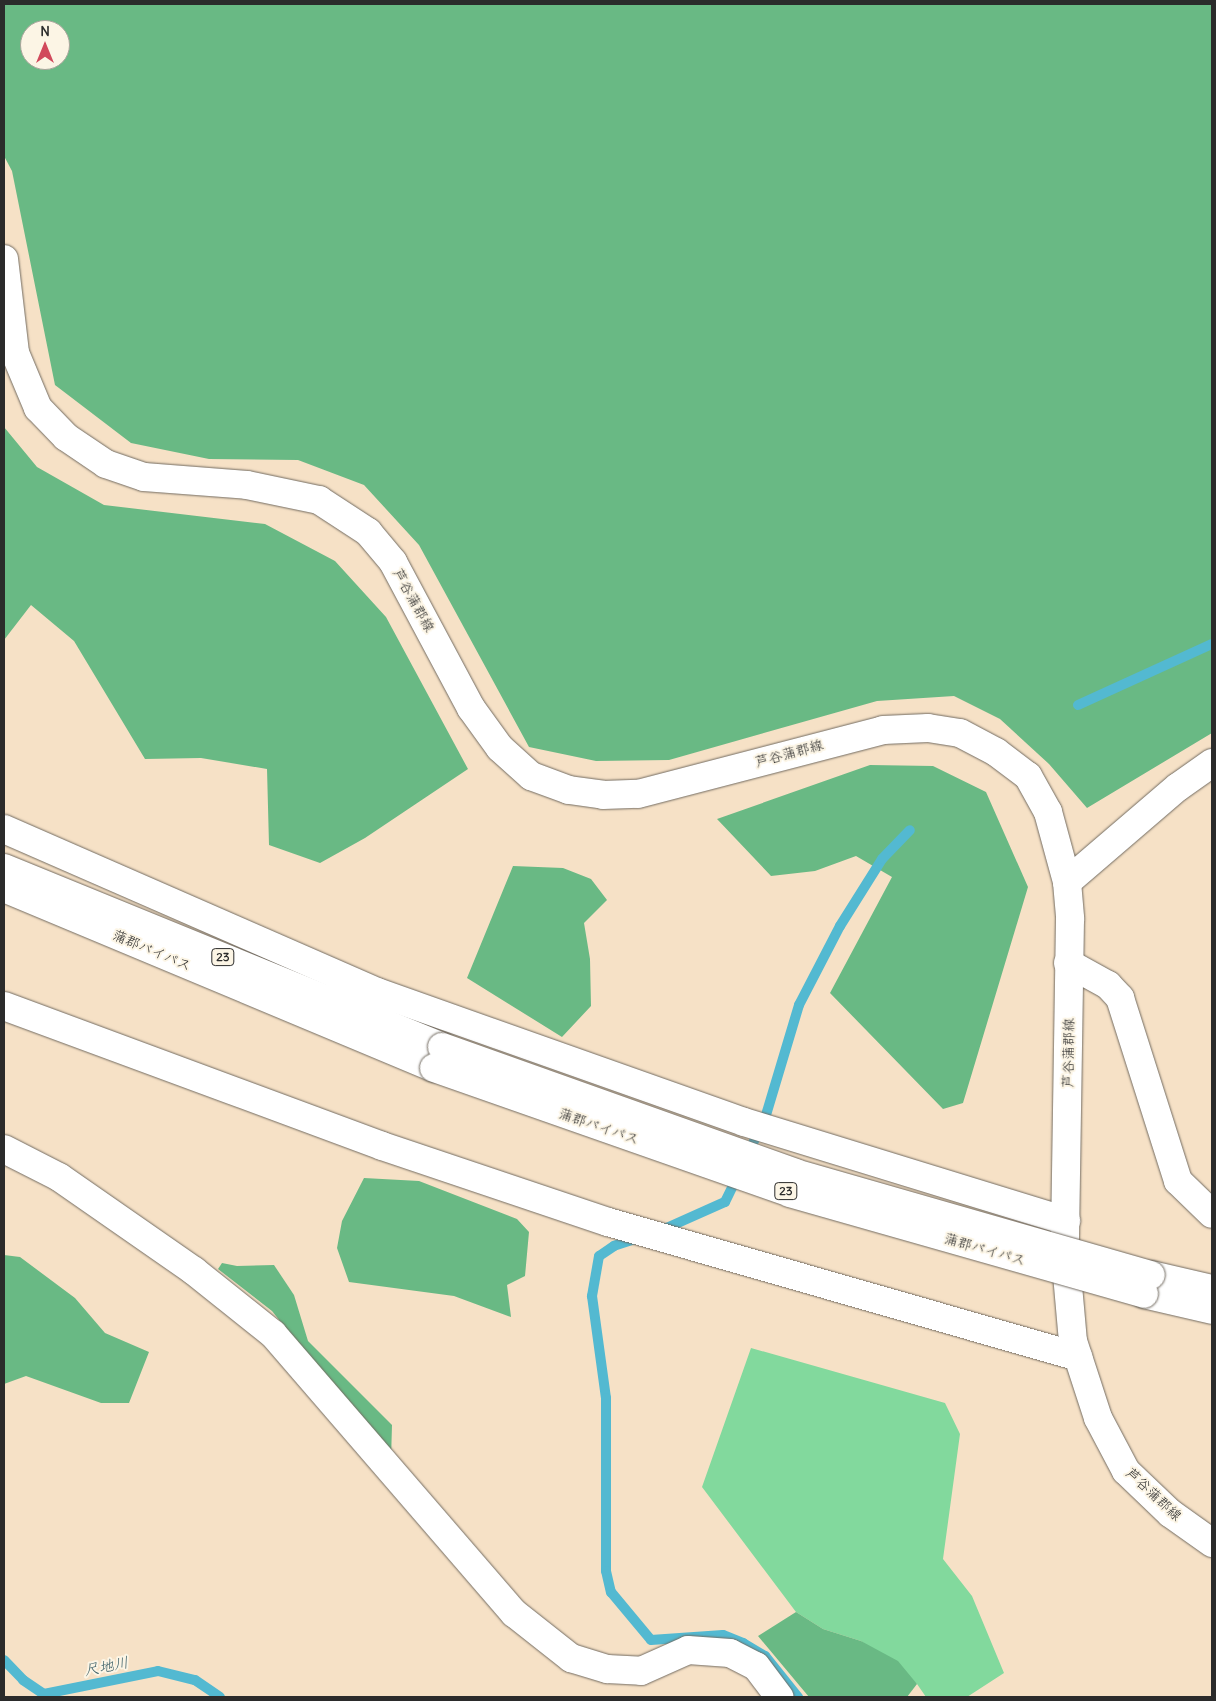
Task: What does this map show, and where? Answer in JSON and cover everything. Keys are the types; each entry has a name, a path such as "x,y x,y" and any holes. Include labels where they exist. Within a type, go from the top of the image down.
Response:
{"main road":[{"name":"芦谷蒲郡線","path":"4,259 15,353 38,408 66,437 106,464 144,477 247,485 319,500 368,532 393,562 471,708 500,748 530,776 569,790 603,795 638,794 883,730 928,728 960,733 996,752 1028,776 1048,812 1067,882 1066,1221 1071,1311 1078,1357 1098,1418 1126,1471 1170,1513 1212,1542"},
{"path":"1067,882 1178,787 1212,763"},
{"path":"4,829 377,992 803,1142 1066,1221"},
{"name":"蒲郡バイパス","path":"4,868 438,1057"},
{"name":"蒲郡バイパス","path":"4,888 790,1193 1147,1285 1212,1310"},
{"path":"1068,963 1108,985 1120,998 1178,1182 1212,1214"},
{"path":"4,1006 382,1146 608,1222 1078,1357"},
{"path":"4,1149 59,1177 194,1271 273,1334 514,1613 571,1658 606,1670 641,1671 688,1650 730,1653 756,1666 779,1697"},
{"name":"蒲郡バイパス","path":"1147,1285 1212,1289"}],"green space":[{"path":"4,4 1212,4 1212,733 1087,808 1049,764 1000,719 954,696 877,701 669,760 596,761 529,747 419,545 364,485 298,460 209,459 131,443 55,385 12,171 4,156"},
{"path":"4,427 37,467 104,505 265,524 335,561 386,617 468,769 365,838 320,863 269,845 267,769 201,758 145,759 74,641 31,605 4,640"},
{"path":"870,765 933,766 986,792 1028,887 963,1103 943,1109 830,993 892,877 856,856 815,871 771,876 717,819"},
{"path":"513,866 563,868 591,879 607,900 584,923 590,959 591,1006 562,1037 467,978"},
{"path":"364,1178 419,1181 517,1219 529,1232 525,1276 507,1285 511,1317 454,1296 349,1282 337,1248 342,1221"},
{"path":"4,1255 20,1257 75,1298 105,1333 149,1352 129,1403 101,1403 26,1376 4,1384"},
{"path":"222,1263 237,1266 274,1265 294,1295 308,1341 392,1425 391,1460 272,1311 218,1269"},
{"path":"751,1348 945,1403 960,1434 943,1559 972,1596 1004,1673 967,1697 926,1697 917,1684 861,1641 823,1629 796,1612 702,1487"},
{"path":"796,1612 823,1629 861,1641 898,1661 917,1684 907,1697 809,1697 758,1636"}],"waterway":[{"path":"1078,705 1212,644"},
{"path":"748,1154 766,1115 799,1005 840,926 882,859 910,830"},
{"path":"662,1230 725,1202 737,1177"},
{"path":"638,1238 614,1246 599,1256 592,1296 606,1398 606,1571 611,1592 651,1640 723,1635 743,1643 765,1656 798,1697"},
{"name":"尺地川","path":"4,1660 23,1680 44,1694 158,1671 195,1680 220,1697"}]}
